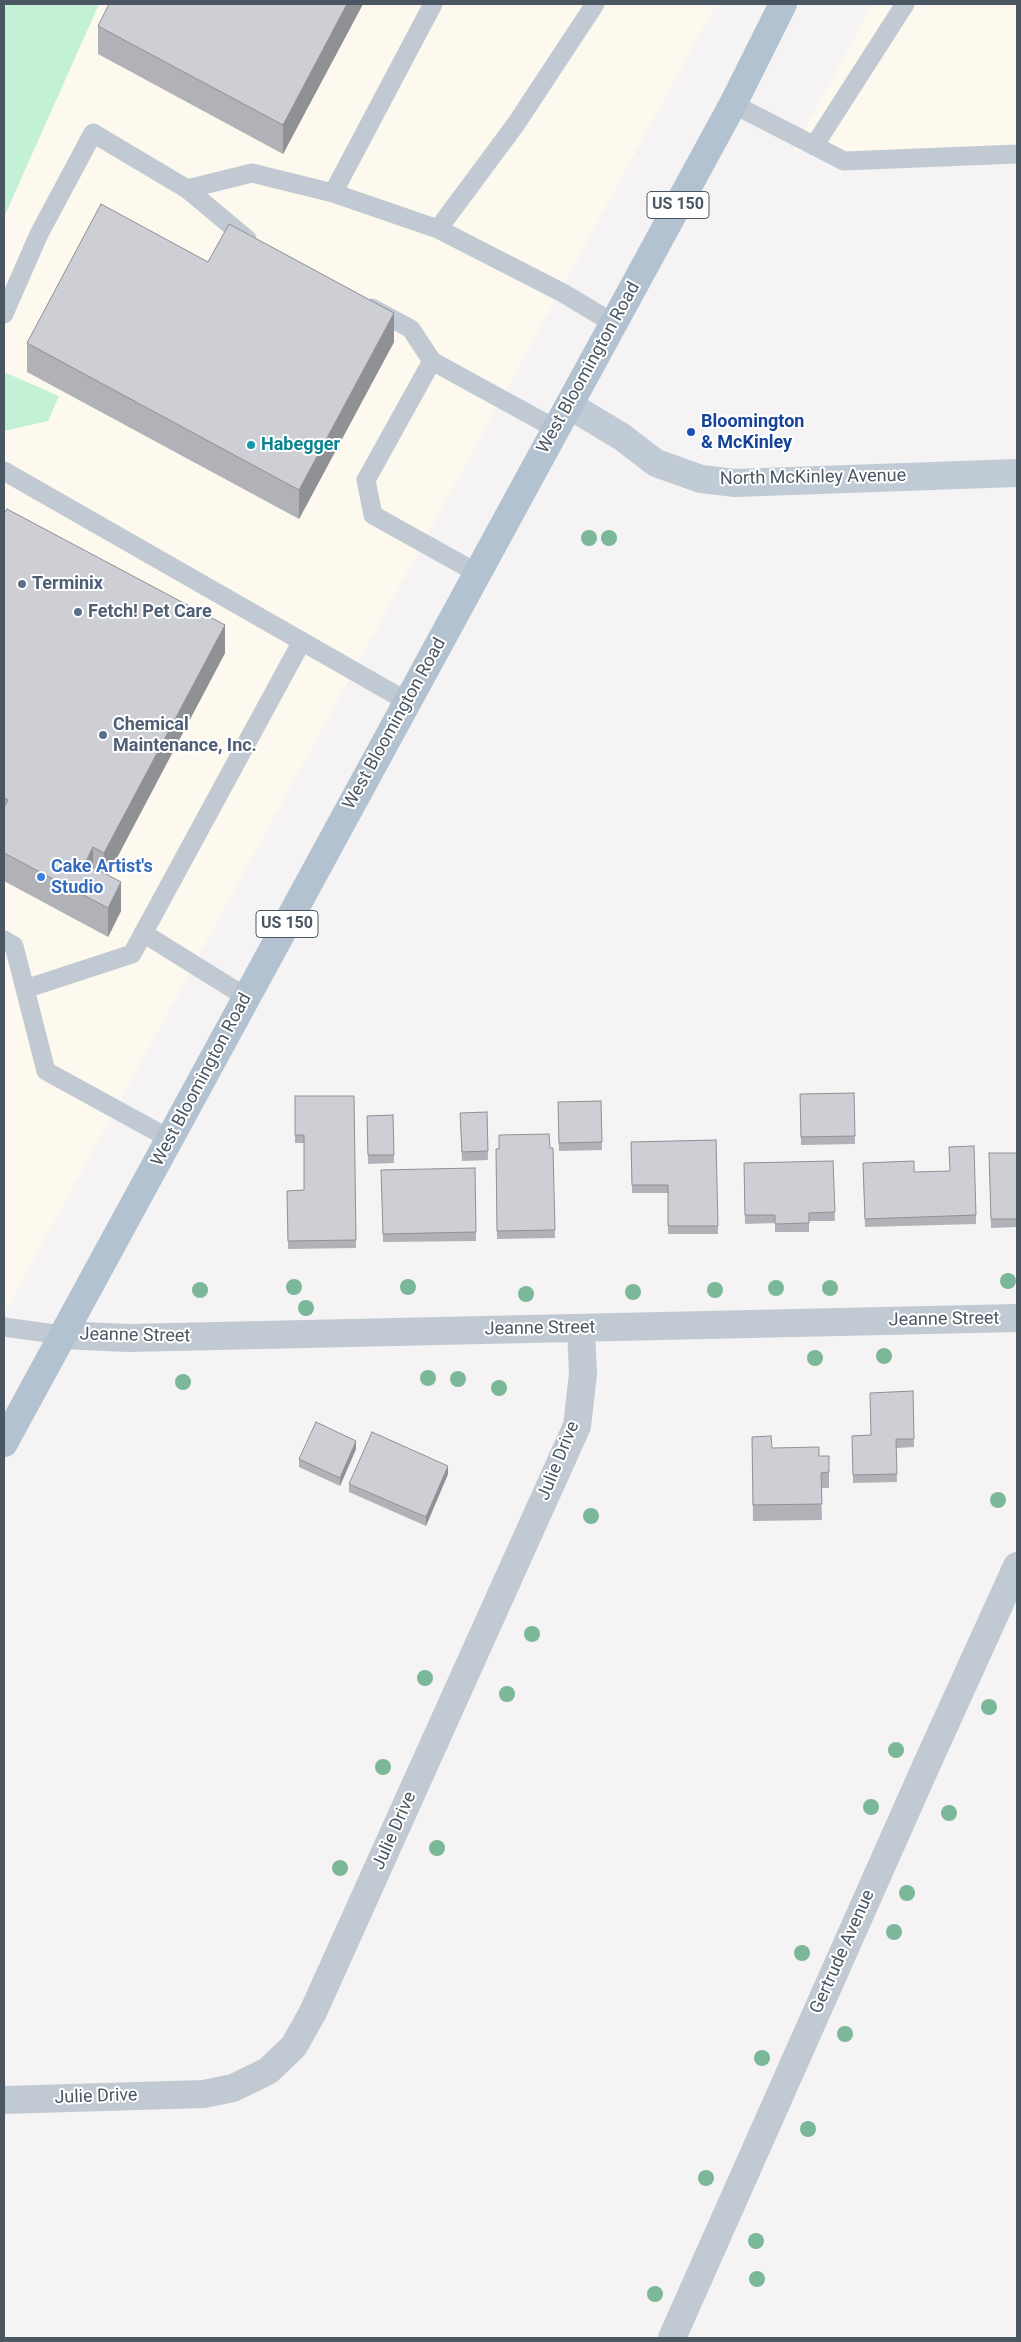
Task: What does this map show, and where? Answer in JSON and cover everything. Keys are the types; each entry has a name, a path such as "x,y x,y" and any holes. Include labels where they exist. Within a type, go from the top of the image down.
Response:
{"main road":[{"name":"West Bloomington Road","path":"4,1443 733,104 783,4"}],"street":[{"name":"North McKinley Avenue","path":"570,405 622,437 656,463 701,479 735,483 1017,473"},
{"name":"Jeanne Street","path":"62,1335 128,1338 1017,1318"},
{"name":"Julie Drive","path":"4,2100 204,2094 233,2088 268,2071 294,2046 314,2012 576,1426 583,1374 581,1329"},
{"name":"Gertrude Avenue","path":"672,2338 1017,1566"}],"lane":[{"path":"333,193 433,4"},
{"path":"438,229 516,124 595,4"},
{"path":"814,146 905,4"},
{"path":"733,104 844,161 1017,154"},
{"path":"4,314 39,234 93,133 187,189 242,236 259,246"},
{"path":"187,189 252,173 333,193 438,229 563,293 614,323"},
{"path":"360,302 411,329 432,361 556,429"},
{"path":"432,361 366,480 374,515 477,573"},
{"path":"4,471 408,702"},
{"path":"25,989 132,954 302,641"},
{"path":"143,932 246,997"},
{"path":"4,940 14,946 46,1071 170,1140"},
{"path":"4,1327 62,1335"}],"shaded area":[{"path":"99,4 716,4 4,1314 4,217"},
{"path":"873,4 1017,4 1017,155 793,151"}],"green space":[{"path":"4,4 99,4 4,217"},
{"path":"4,372 59,396 48,421 4,431"}],"building":[{"path":"109,4 347,4 283,125 98,26"},
{"name":"Habegger","path":"101,204 208,262 229,224 394,313 299,490 27,343"},
{"path":"7,509 225,625 104,853 93,847 85,863 121,882 108,908 4,853 4,807 8,800 4,798 4,514"},
{"path":"854,1093 855,1136 801,1137 800,1094"},
{"path":"295,1096 354,1096 356,1240 288,1241 287,1191 304,1190 304,1135 295,1135"},
{"path":"601,1101 602,1142 559,1143 558,1102"},
{"path":"487,1112 488,1151 462,1152 460,1113"},
{"path":"393,1115 394,1155 368,1155 367,1116"},
{"path":"549,1134 550,1148 553,1148 555,1230 497,1231 496,1149 499,1149 499,1135"},
{"path":"716,1140 718,1226 668,1226 668,1185 632,1185 631,1142"},
{"path":"974,1146 976,1215 865,1219 863,1163 914,1161 914,1172 950,1171 949,1147"},
{"path":"989,1153 1017,1153 1017,1219 991,1219"},
{"path":"833,1161 835,1212 809,1213 809,1223 775,1224 775,1215 745,1215 744,1163"},
{"path":"475,1168 476,1232 383,1234 381,1170"},
{"path":"913,1391 914,1439 896,1439 897,1474 853,1475 852,1436 871,1435 870,1393"},
{"path":"316,1422 356,1441 340,1478 299,1459"},
{"path":"372,1432 448,1466 426,1517 349,1484"},
{"path":"771,1436 772,1448 819,1447 819,1456 829,1456 829,1472 821,1473 822,1504 753,1505 752,1437"}],"place":[{"name":"Bloomington & McKinley","path":"691,432"},
{"name":"Habegger","path":"251,445"},
{"name":"Terminix","path":"22,584"},
{"name":"Fetch! Pet Care","path":"78,612"},
{"name":"Chemical Maintenance, Inc.","path":"103,735"},
{"name":"Cake Artist's Studio","path":"41,877"}]}
